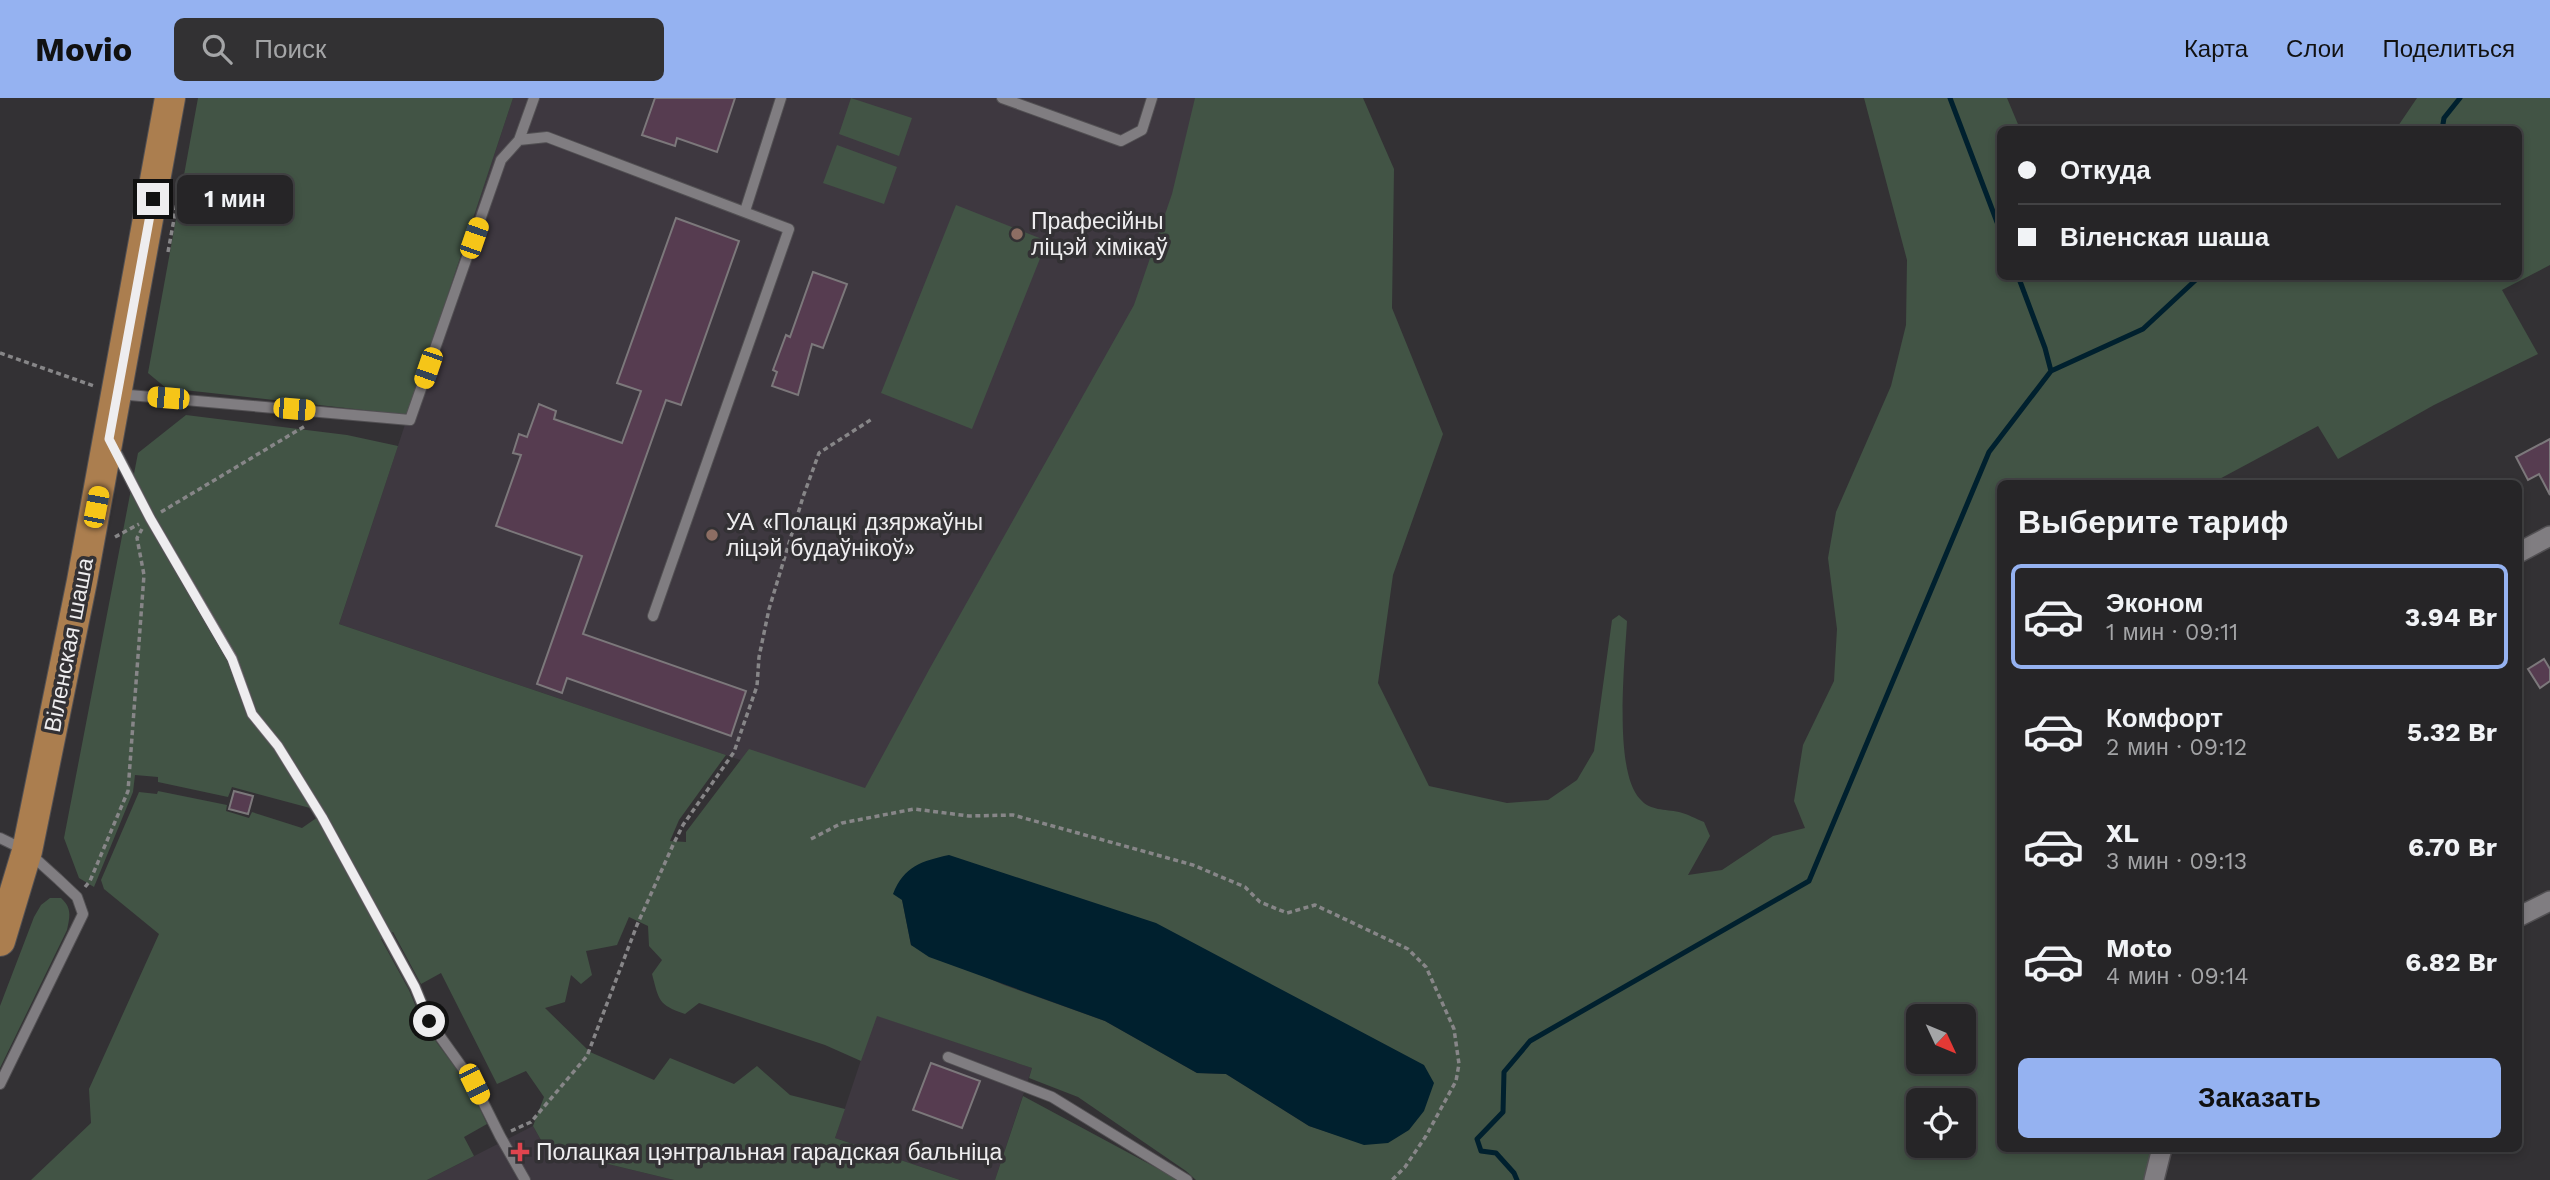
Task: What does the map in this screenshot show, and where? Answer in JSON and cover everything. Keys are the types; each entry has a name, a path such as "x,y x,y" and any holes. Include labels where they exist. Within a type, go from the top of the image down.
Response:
{"main road":[{"name":"Віленская шаша","path":"0,941 27,851 109,439 170,98"}],"street":[{"path":"2522,551 2550,536"},
{"path":"2522,915 2550,901"},
{"path":"2154,1180 2161,1152"}],"lane":[{"path":"117,394 410,420 501,160 519,140 534,98"},
{"path":"745,211 781,98"},
{"path":"1002,98 1121,141 1142,130 1152,98"},
{"path":"519,140 547,137 789,229 653,616"},
{"path":"109,439 150,518 232,659 252,714 278,746 322,817 415,987 429,1021 474,1084 522,1179"},
{"path":"0,838 27,851 77,897 83,914 0,1084"},
{"path":"948,1056 1052,1097 1187,1180"}],"path":[{"path":"0,353 117,394"},
{"path":"112,538 312,421 319,411"},
{"path":"500,1136 531,1122 587,1055 637,925 673,845 683,825 734,752 757,686 759,657 769,609 819,453 872,419"},
{"path":"77,897 90,881 128,791 144,575 137,538 150,518"},
{"path":"811,839 842,823 915,809 969,816 1013,815 1193,865 1245,887 1260,902 1287,913 1315,905 1408,949 1426,967 1454,1029 1459,1064 1456,1081 1426,1136 1405,1167 1392,1180"}],"shaded area":[{"name":"УА «Полацкі дзяржаўны ліцэй будаўнікоў»","path":"513,98 1247,98 882,808 339,624"},
{"path":"876,1015 1032,1068 995,1180 960,1180 835,1138"},
{"name":"Полацкая цэнтральная гарадская бальніца","path":"533,1126 546,1149 674,1180 427,1180"}],"green space":[{"path":"198,98 513,98 408,415 166,388 148,373"},
{"path":"851,98 912,118 899,156 839,134"},
{"path":"1195,98 1363,98 1394,169 1392,308 1443,434 1393,575 1378,683 1429,786 1507,803 1548,800 1577,780 1594,751 1612,620 1619,615 1627,621 1623,687 1626,765 1632,785 1640,799 1648,806 1682,813 1704,822 1710,836 1688,875 1722,870 1773,836 1805,828 1794,801 1803,745 1834,681 1837,629 1828,558 1836,512 1891,386 1906,325 1907,260 1864,98 2007,98 2019,126 1997,126 1997,280 2521,280 2502,290 2538,354 2434,405 2338,459 2318,426 2218,480 1997,480 1997,1152 2153,1152 2147,1180 1196,1180 1078,1097 1029,1078 1032,1068 877,1016 861,1061 825,1045 699,1003 685,1014 669,1008 656,990 652,974 662,960 649,946 648,926 629,917 617,945 586,951 592,975 581,984 571,975 565,1002 545,1008 590,1052 654,1080 670,1058 734,1084 757,1066 790,1095 845,1109 835,1138 960,1180 674,1180 546,1149 533,1126 544,1097 526,1071 497,1084 441,973 421,984 393,932 381,939 409,990 423,1024 469,1086 487,1124 464,1137 474,1156 427,1180 31,1180 91,1123 89,1089 159,934 104,889 101,880 139,792 157,794 158,791 227,805 226,811 249,818 252,812 302,828 325,812 232,787 228,797 158,782 158,777 135,775 133,792 94,887 79,878 64,838 138,453 186,415 347,435 398,446 339,624 726,755 679,820 670,841 686,842 686,832 749,749 865,788 1134,305 1172,194","holes":["902,899 1364,1144 1309,1126 1226,1074 1197,1073 1105,1021 1004,985 911,945"]},
{"path":"2417,98 2550,98 2550,265 2522,280 2522,126 2398,126"},
{"path":"837,145 897,167 884,204 823,183"},
{"path":"956,205 1047,241 972,429 881,393"},
{"path":"50,898 61,898 67,905 67,930 0,1068 0,1006 34,917 41,905"},
{"path":"1023,1096 1179,1180 995,1180"}],"water":[{"path":"949,855 1156,923 1424,1065 1434,1083 1424,1111 1409,1130 1388,1143 1364,1145 1309,1126 1226,1074 1197,1073 1105,1021 929,957 911,945 902,900 893,894 903,877 915,866"}],"building":[{"path":"655,98 735,98 717,152 677,138 675,146 642,135"},
{"path":"676,218 739,241 681,405 666,400 583,634 746,691 731,736 567,678 562,693 537,684 582,556 496,526 521,455 513,453 519,434 527,437 539,404 556,411 554,419 622,443 641,391 617,383"},
{"path":"813,272 847,284 823,348 812,344 798,395 772,386 777,372 773,370 786,335 790,337"},
{"path":"2550,439 2550,495 2539,474 2528,480 2516,457"},
{"path":"2544,659 2550,669 2550,681 2540,688 2528,669"},
{"path":"234,791 253,796 248,814 229,809"},
{"path":"931,1063 980,1081 962,1128 913,1110"}],"waterway":[{"path":"1950,98 1997,222"},
{"path":"2443,126 2444,118 2460,98"},
{"path":"2020,280 2051,371"},
{"path":"1517,1180 1496,1153 1481,1151 1477,1139 1503,1112 1504,1072 1530,1041 1809,881 1989,452 2051,371 2143,329 2196,280"}],"place":[{"name":"Прафесійны ліцэй хімікаў","path":"1017,234"},
{"name":"УА «Полацкі дзяржаўны ліцэй будаўнікоў»","path":"712,535"},
{"name":"Полацкая цэнтральная гарадская бальніца","path":"520,1152"}],"route":[{"path":"153,199 109,439 150,518 232,659 252,714 278,746 322,817 415,987 429,1021"}]}
